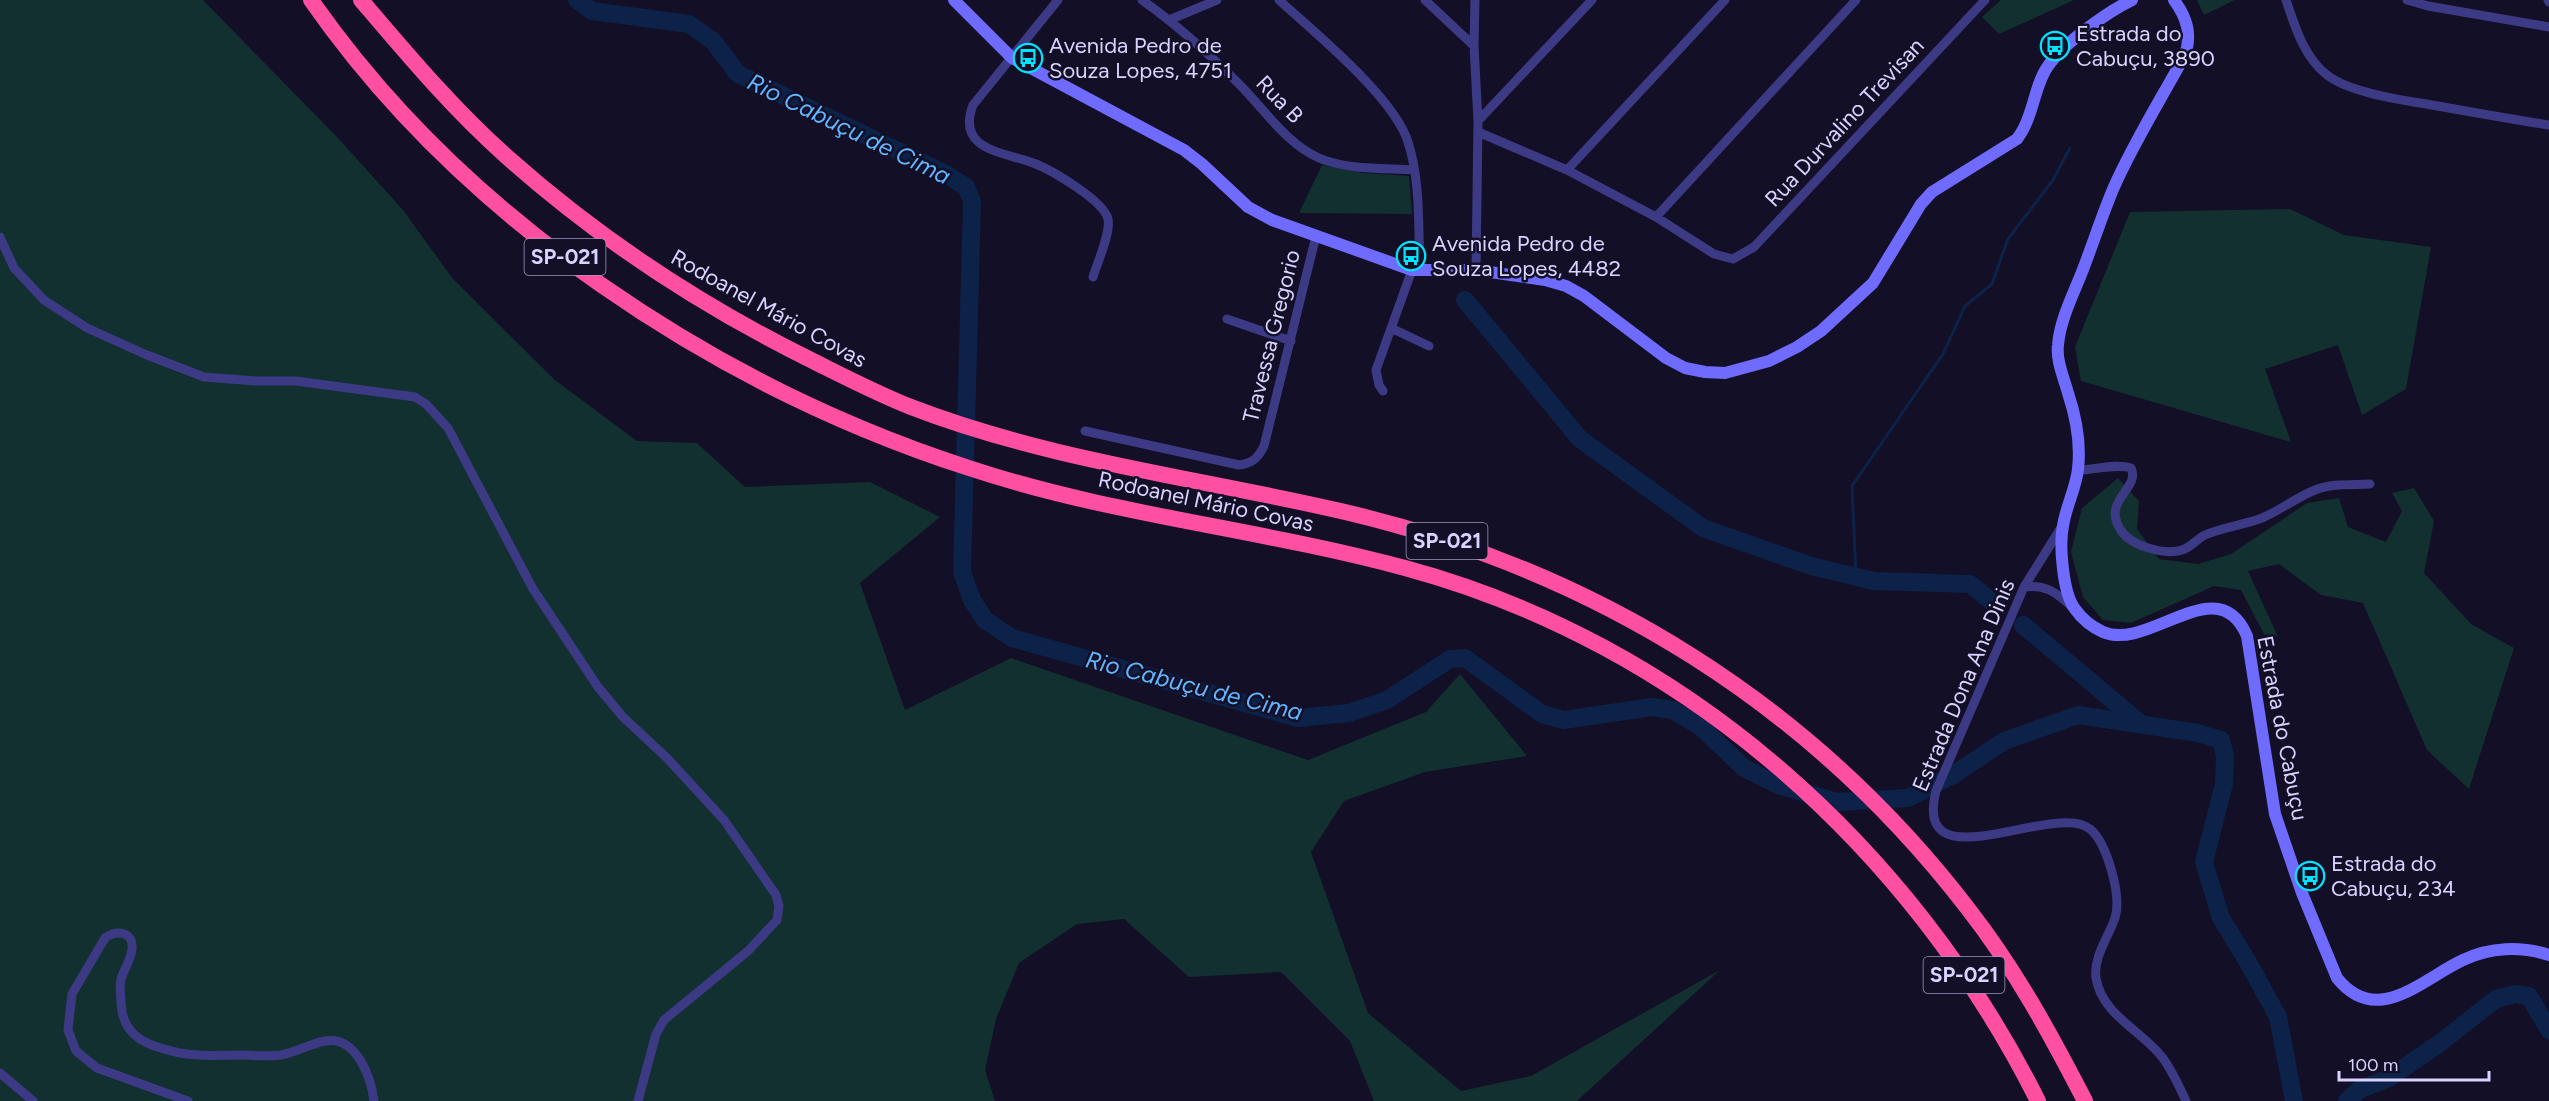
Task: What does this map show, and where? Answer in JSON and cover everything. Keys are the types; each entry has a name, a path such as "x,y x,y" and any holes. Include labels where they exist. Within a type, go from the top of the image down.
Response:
{"highway":[{"name":"Rodoanel Mário Covas","path":"362,0 451,102 502,153 558,201 656,272 715,309 773,341 874,391 955,422 1054,452 1389,523 1500,560 1565,587 1630,618 1742,688 1840,769 1886,814 1933,866 1970,911 2006,962 2037,1012 2085,1101"},
{"name":"Rodoanel Mário Covas","path":"315,6 355,58 395,104 477,184 542,241 665,327 731,365 866,431 971,469 1039,489 1334,550 1413,570 1503,602 1600,646 1702,708 1782,770 1825,808 1875,858 1910,900 1952,957 2006,1040 2038,1101"}],"main road":[{"path":"954,0 1012,58 1184,150 1203,164 1248,207 1272,220 1416,270 1476,270 1545,280 1566,286 1584,296 1666,358 1685,368 1725,373 1769,361 1797,347 1821,330 1874,282 1921,204 1932,192 2017,139 2024,129 2047,67 2100,18 2132,0"},
{"path":"2073,608 2061,557 2062,525 2078,470 2079,445 2074,413 2058,357 2060,334 2114,188 2185,55 2189,41 2188,25 2174,0"},
{"name":"Estrada do Cabuçu","path":"2073,608 2091,626 2104,633 2119,636 2132,635 2195,610 2210,608 2223,611 2240,621 2247,636 2275,814 2307,904 2337,978 2346,990 2358,997 2371,1000 2387,999 2403,994 2463,960 2479,954 2516,948 2549,955"}],"street":[{"path":"1058,0 973,105 969,117 973,136 978,142 1000,155 1033,163 1048,170 1094,201 1105,212 1108,231 1093,277"},
{"name":"Rua B","path":"1142,0 1169,20 1236,80 1290,138 1304,149 1336,164 1414,170"},
{"path":"1169,20 1217,0"},
{"path":"1279,0 1391,109 1408,141 1414,170 1416,270 1376,369 1379,385 1383,391"},
{"path":"1425,0 1474,46"},
{"path":"1475,0 1474,46 1478,121 1476,270"},
{"path":"1478,121 1592,0"},
{"path":"1568,170 1725,0"},
{"path":"1478,132 1568,170 1656,217 1856,0"},
{"name":"Rua Durvalino Trevisan","path":"1656,217 1724,258 1733,259 1754,248 1985,0"},
{"path":"2286,0 2297,36 2313,60 2328,76 2367,92 2387,97 2549,125"},
{"path":"2407,0 2428,6 2549,27"},
{"name":"Travessa Gregorio","path":"1084,431 1239,465 1250,463 1259,457 1264,446 1316,236"},
{"path":"0,237 14,268 44,300 87,328 147,355 204,377 296,381 415,397 426,404 448,428 534,589 598,687 623,717 666,758 724,820 766,877 779,906 777,920 748,951 664,1020 656,1034 638,1101"},
{"path":"1227,319 1291,341"},
{"path":"1393,329 1428,346"},
{"path":"2078,470 2097,470 2123,465 2131,468 2134,474 2132,482 2120,496 2114,512 2116,522 2121,532 2136,543 2166,551 2189,548 2204,536 2265,517 2318,489 2336,485 2370,484"},
{"name":"Estrada Dona Ana Dinis","path":"2062,525 2024,587 1936,791 1932,806 1933,816 1939,827 1950,836 1964,839 2058,821 2075,821 2089,827 2100,839 2112,874 2116,915 2097,963 2096,977 2104,999 2118,1017 2161,1056 2186,1101"},
{"path":"2024,587 2040,585 2048,588 2073,608"},
{"path":"188,1101 97,1068 76,1051 68,1030 72,994 105,938 110,934 117,932 126,934 132,940 132,950 120,982 121,1015 135,1037 154,1047 193,1056 275,1055 326,1040 341,1041 355,1052 371,1083 374,1101"},
{"path":"0,1073 33,1101"}],"green space":[{"path":"0,0 203,0 337,137 403,210 453,279 555,380 637,441 697,443 745,487 870,482 940,517 860,583 905,710 1011,658 1308,760 1426,712 1460,674 1527,756 1425,772 1344,801 1311,852 1368,1013 1461,1091 1531,1076 1720,970 1577,1101 1374,1101 1350,1041 1281,972 1189,977 1124,919 1077,924 1019,963 996,1019 985,1070 995,1101 0,1101"},
{"path":"2001,0 2074,0 1999,34 1982,17"},
{"path":"2197,0 2235,0 2204,15"},
{"path":"1322,165 1363,173 1409,176 1412,214 1299,213"},
{"path":"2290,209 2344,235 2431,247 2406,389 2362,415 2338,345 2265,369 2291,442 2081,381 2075,347 2130,212"},
{"path":"2118,478 2139,501 2137,529 2159,559 2198,564 2231,554 2307,503 2339,498 2348,527 2386,542 2402,511 2392,493 2414,488 2434,521 2424,573 2471,624 2514,648 2469,789 2427,750 2363,603 2321,595 2279,564 2248,571 2278,637 2264,634 2241,590 2214,586 2131,623 2103,620 2083,597 2071,552 2082,508"}],"waterway":[{"name":"Rio Cabuçu de Cima","path":"577,0 592,11 689,24 713,41 738,74 946,174 966,187 972,201 962,572 972,600 985,620 1012,638 1298,718 1349,713 1387,700 1450,659 1465,658 1542,714 1564,720 1652,707 1673,710 1701,727 1744,768 1778,785 1837,802 1908,798 1953,775 2004,741 2078,715 2198,733 2221,740 2225,756 2224,784 2204,862 2221,918 2278,1017 2294,1101"},
{"path":"1856,577 1852,486 1943,354 1965,306 1992,284 2008,239 2053,180 2070,148"},
{"path":"1465,300 1580,439 1703,528 1811,566 1874,581 1970,584 1997,606"},
{"path":"2023,625 2141,724"},
{"name":"Rio Cabuçu de Cima","path":"2347,1101 2359,1090 2389,1078 2440,1043 2496,999 2515,994 2529,996 2549,1030"}],"place":[{"name":"Estrada do Cabuçu, 3890","path":"2055,46"},
{"name":"Avenida Pedro de Souza Lopes, 4751","path":"1028,58"},
{"name":"Avenida Pedro de Souza Lopes, 4482","path":"1411,256"},
{"name":"Estrada do Cabuçu, 234","path":"2310,876"}]}
